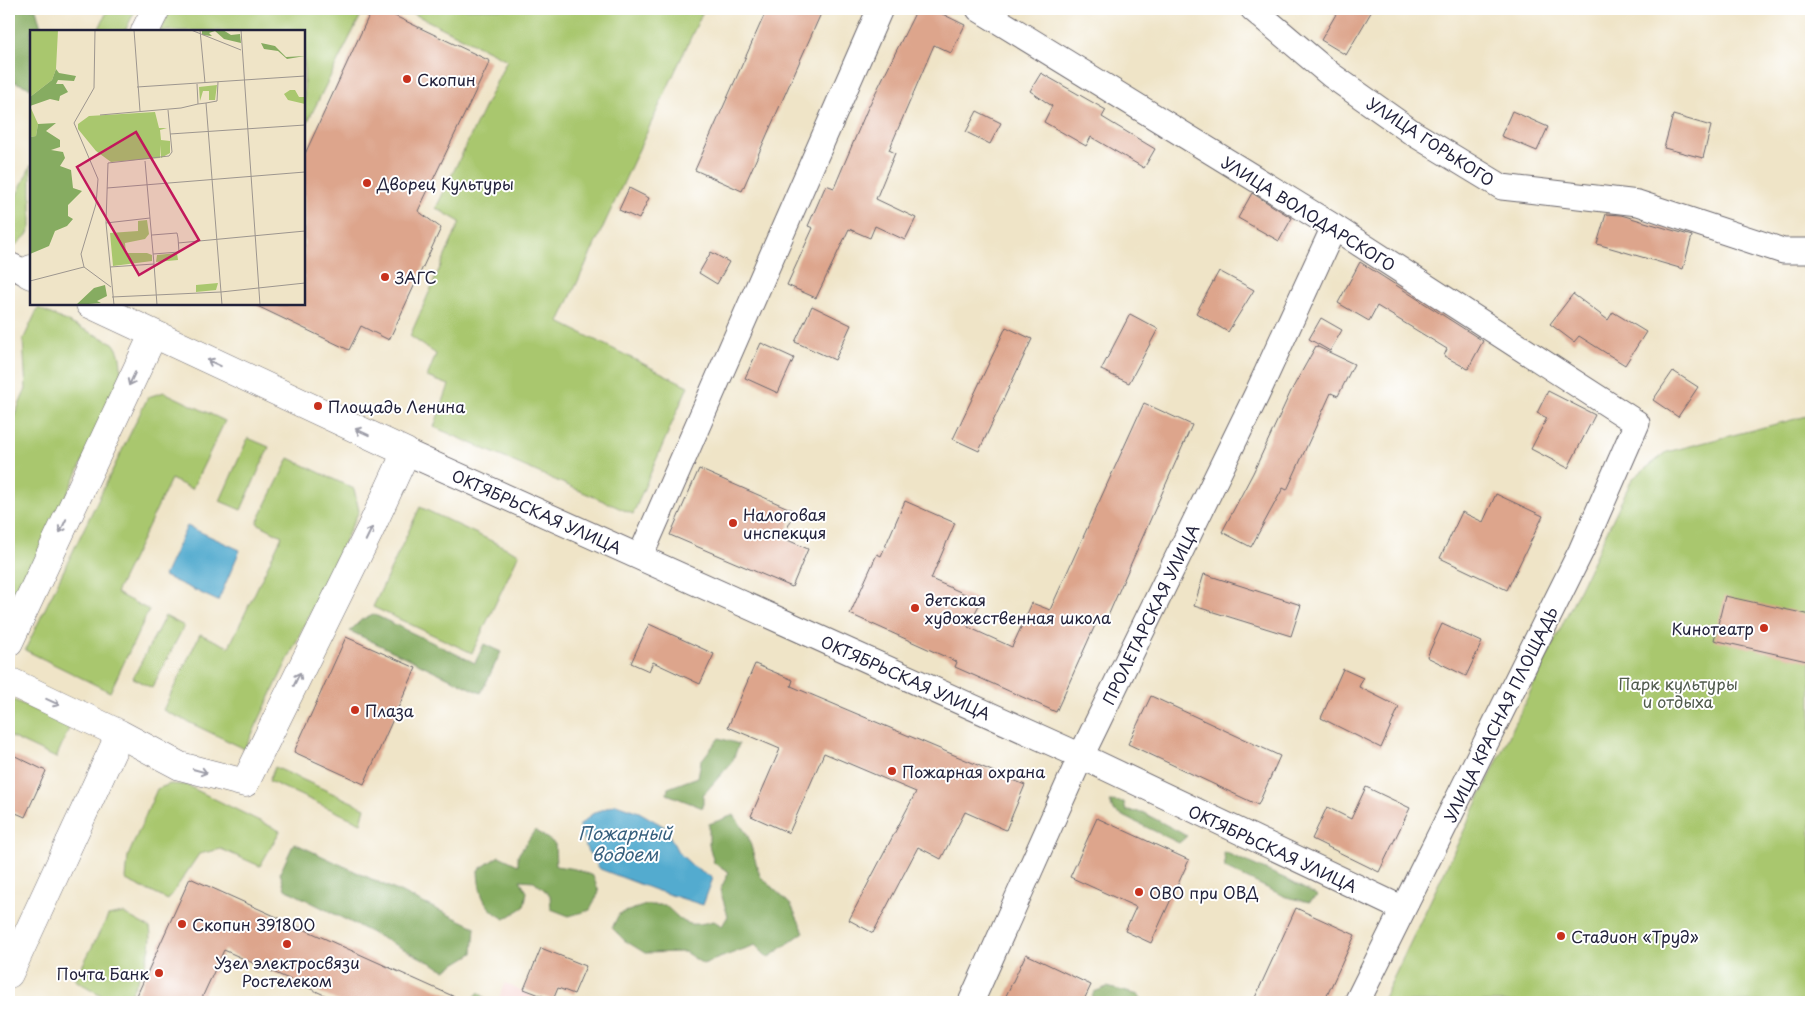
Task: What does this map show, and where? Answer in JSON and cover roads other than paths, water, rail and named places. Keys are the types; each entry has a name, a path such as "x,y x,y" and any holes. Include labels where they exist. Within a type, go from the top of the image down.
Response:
{"street":[{"path":"146,30 156,9"},
{"path":"640,557 880,9"},
{"name":"УЛИЦА ВОЛОДАРСКОГО","path":"979,9 1334,227 1637,423"},
{"name":"УЛИЦА ГОРЬКОГО","path":"1253,9 1346,86 1413,133 1502,187 1638,203 1783,251 1811,251"},
{"name":"ПРОЛЕТАРСКАЯ УЛИЦА","path":"971,1002 1081,756 1258,394 1334,227"},
{"path":"9,681 120,734 180,766 246,783 370,530 406,452 92,305"},
{"path":"9,642 153,335"},
{"name":"УЛИЦА КРАСНАЯ ПЛОЩАДЬ","path":"1357,1002 1581,550 1637,423"},
{"name":"ОКТЯБРЬСКАЯ УЛИЦА","path":"406,452 1081,756 1403,909"},
{"path":"9,974 120,734"}],"water":[{"path":"187,526 240,550 218,601 164,576"},
{"name":"Пожарный водоем","path":"616,804 639,812 665,827 678,852 693,866 713,878 703,905 655,890 600,869 587,850 579,826 592,814"}],"place":[{"name":"Скопин","path":"407,79"},
{"name":"Дворец Культуры","path":"367,183"},
{"name":"ЗАГС","path":"385,277"},
{"name":"Площадь Ленина","path":"318,406"},
{"name":"Налоговая инспекция","path":"733,523"},
{"name":"детская художественная школа","path":"915,608"},
{"name":"Кинотеатр","path":"1764,628"},
{"name":"Плаза","path":"355,710"},
{"name":"Пожарная охрана","path":"892,771"},
{"name":"ОВО при ОВД","path":"1139,892"},
{"name":"Скопин 391800","path":"182,924"},
{"name":"Стадион «Труд»","path":"1561,936"},
{"name":"Узел электросвязи Ростелеком","path":"287,944"},
{"name":"Почта Банк","path":"159,973"}],"park label":[{"name":"Парк культуры и отдыха","path":"1678,692"}]}
